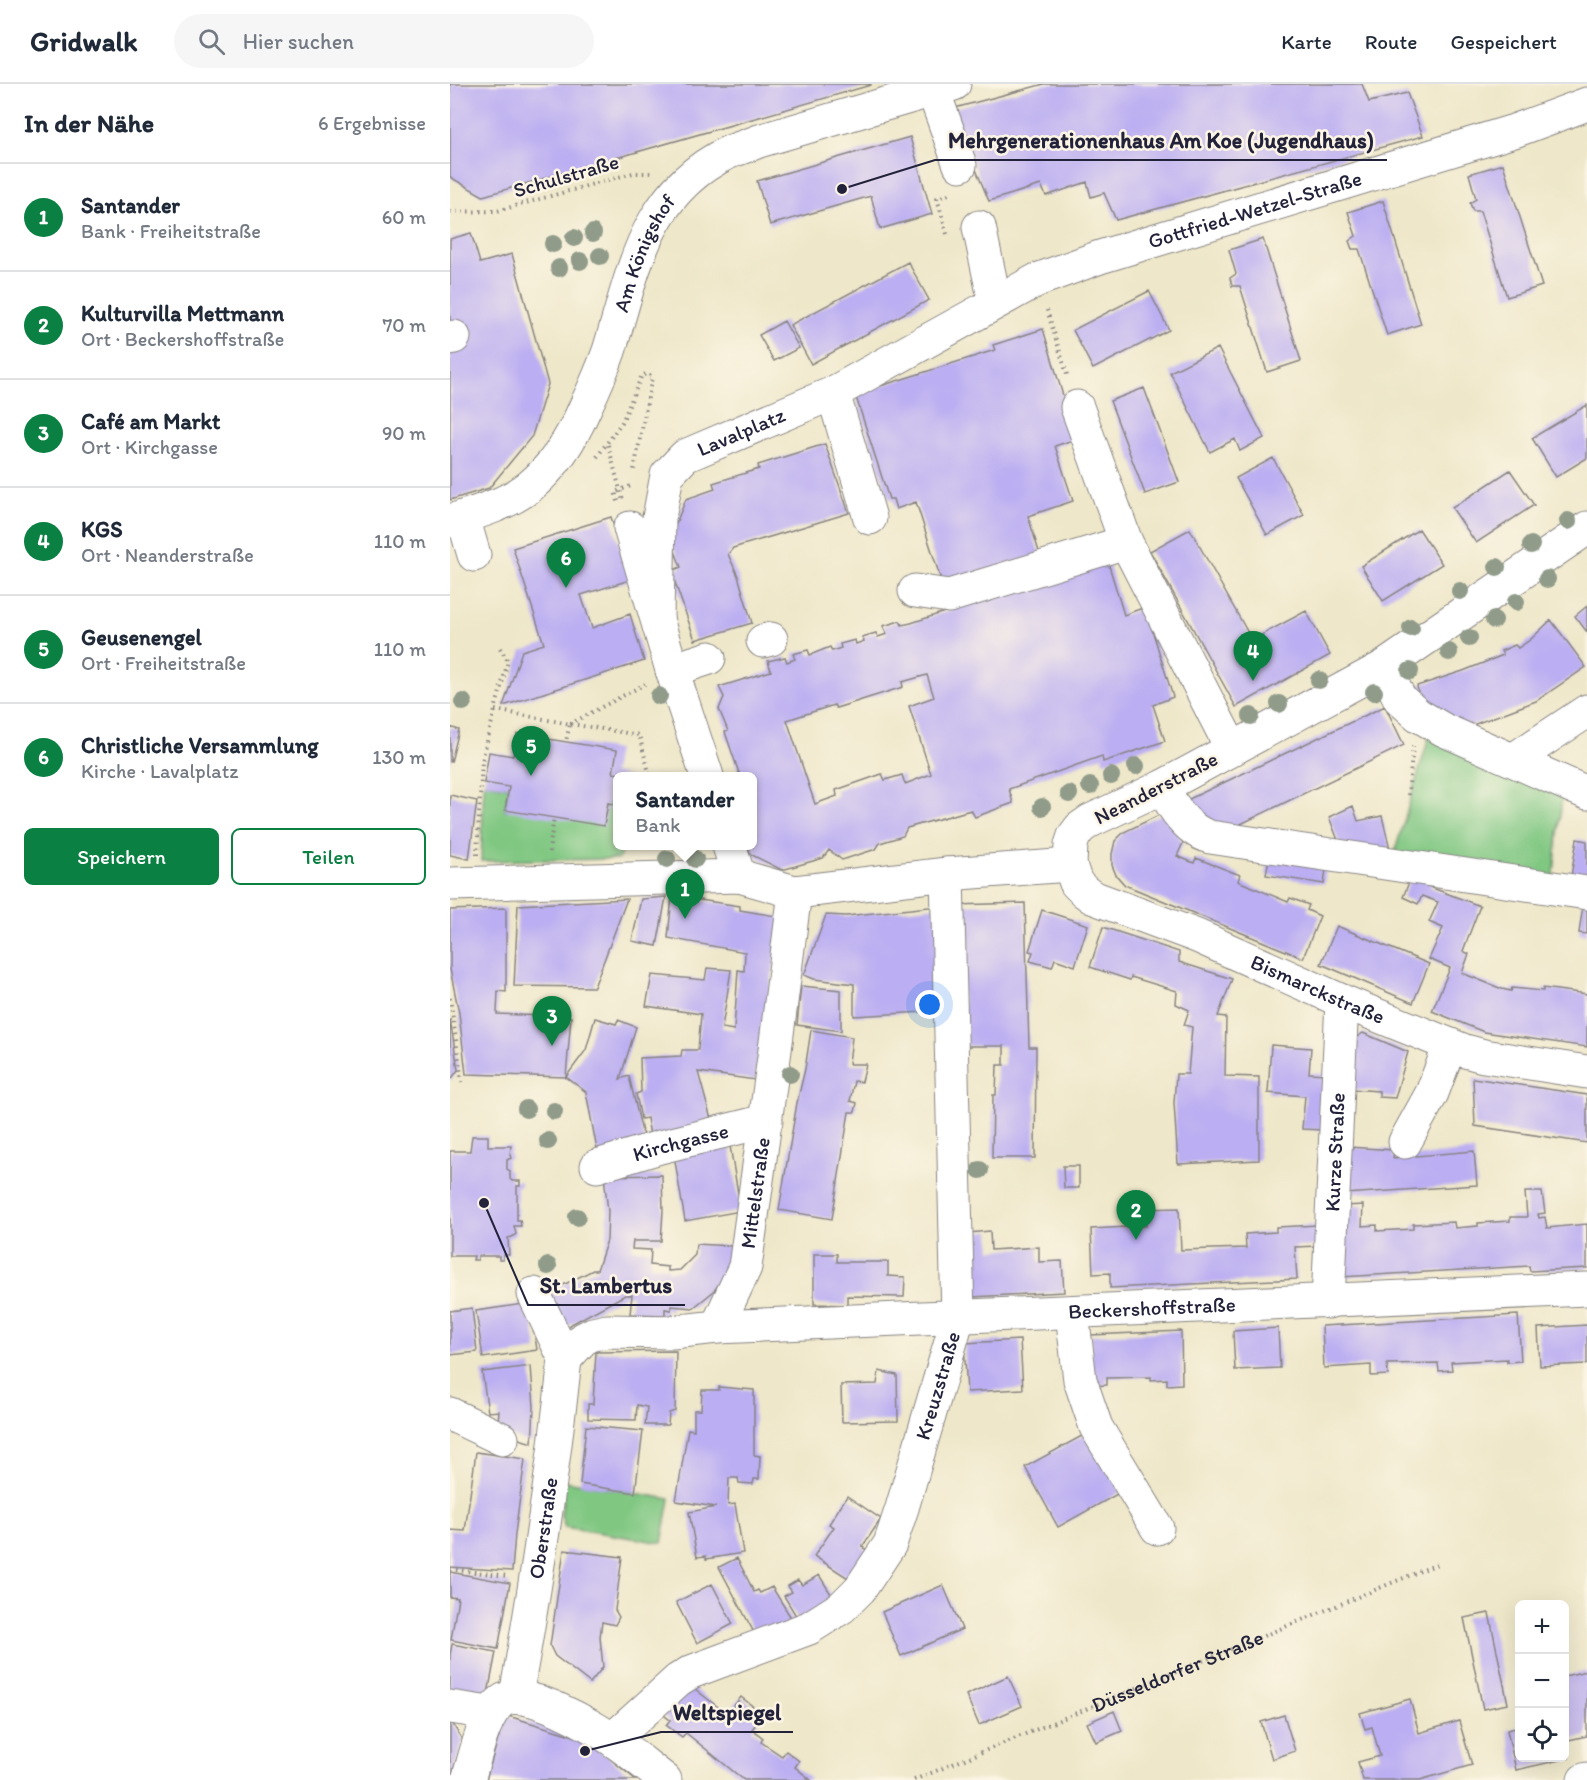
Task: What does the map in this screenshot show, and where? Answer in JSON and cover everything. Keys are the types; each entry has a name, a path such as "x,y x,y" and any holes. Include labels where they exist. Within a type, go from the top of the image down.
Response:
{"street":[{"name":"Am Königshof","path":"457,519 494,506 527,489 550,468 573,435 608,353 630,275 641,246 664,207 689,180 709,165 740,148 943,87 960,165"},
{"name":"Gottfried-Wetzel-Straße","path":"833,393 1037,280 1100,257 1514,131 1587,104"},
{"path":"979,227 995,302"},
{"path":"833,393 870,518"},
{"name":"Lavalplatz","path":"657,617 659,518 667,475 685,456 833,393"},
{"path":"1077,407 1157,621 1232,749"},
{"path":"457,519 474,555"},
{"name":"Lavalplatz","path":"630,528 705,772"},
{"name":"Neanderstraße","path":"1070,865 1074,836 1090,821 1162,787 1384,667 1587,528"},
{"path":"915,591 949,596 1126,542"},
{"path":"672,670 709,658"},
{"path":"1384,667 1400,699 1418,715 1444,730 1587,793"},
{"path":"1513,760 1587,711"},
{"path":"1162,787 1181,817 1201,834 1210,837 1587,893"},
{"path":"450,884 547,870 734,861 795,892 947,874 1070,865"},
{"name":"Bismarckstraße","path":"1070,865 1076,883 1092,897 1197,936 1342,1001 1450,1045 1484,1056 1587,1072"},
{"name":"Kreuzstraße","path":"613,1739 678,1680 691,1672 809,1628 842,1607 860,1589 890,1544 958,1317 947,874"},
{"name":"Mittelstraße","path":"717,1327 745,1267 795,892"},
{"name":"Kurze Straße","path":"1328,1302 1342,1001"},
{"path":"1405,1142 1432,1093 1450,1045"},
{"name":"Kirchgasse","path":"597,1166 660,1147 766,1121"},
{"name":"Beckershoffstraße","path":"717,1327 1587,1289"},
{"path":"534,1294 565,1359 583,1339 607,1331 672,1332 717,1327"},
{"path":"1072,1313 1080,1380 1096,1427 1156,1528"},
{"name":"Oberstraße","path":"468,1780 503,1705 537,1580 555,1455 565,1359"},
{"path":"450,1414 502,1439"},
{"path":"450,1707 539,1702 572,1716 613,1739 665,1780"}],"path":[{"name":"Schulstraße","path":"450,212 497,211 633,173 647,172 689,180"},
{"path":"1037,280 1077,407"},
{"path":"592,463 608,445 642,375 648,374 652,377 631,486 621,491"},
{"path":"592,392 630,528"},
{"path":"477,824 482,761 508,661 500,648"},
{"path":"566,741 570,724 616,700"},
{"path":"495,710 639,735 649,772"},
{"path":"1408,795 1418,715"},
{"path":"547,870 554,817"},
{"path":"450,998 462,1082"},
{"name":"Düsseldorfer Straße","path":"914,1780 1440,1563"},
{"path":"450,1569 537,1580"}],"green space":[{"path":"1429,737 1562,796 1553,882 1393,858"},
{"path":"484,783 509,787 505,810 613,804 613,850 622,850 619,859 481,861"},
{"path":"566,1481 670,1499 662,1543 565,1527 561,1515"}],"building":[{"path":"450,84 871,85 483,196 450,177"},
{"path":"1044,84 1362,84 1369,102 1407,93 1423,136 1116,220 1104,193 1091,197 1087,182 1046,196 1041,185 989,201 951,109"},
{"path":"910,137 932,214 880,229 871,196 770,225 757,181"},
{"path":"1503,164 1542,286 1507,297 1480,211 1473,211 1470,203 1476,199 1469,174"},
{"path":"1383,201 1421,324 1387,335 1359,249 1352,249 1349,241 1356,236 1348,212"},
{"path":"471,233 480,263 512,254 548,384 532,436 489,488 450,500 450,239"},
{"path":"1263,239 1301,361 1267,372 1240,286 1232,286 1230,278 1236,274 1229,250"},
{"path":"908,262 929,300 811,364 790,325"},
{"path":"1149,291 1169,330 1093,369 1073,330"},
{"path":"784,321 799,348 774,361 759,335"},
{"path":"1043,329 1076,439 1055,446 1073,501 1028,516 1040,555 943,586 916,502 896,509 893,499 889,499 855,394 995,350 993,345"},
{"path":"1218,348 1264,438 1240,451 1235,439 1210,452 1170,372"},
{"path":"1144,388 1179,482 1145,494 1110,401"},
{"path":"1587,405 1587,458 1556,477 1532,438"},
{"path":"825,444 849,513 733,548 728,554 738,576 752,623 695,640 671,571 681,567 670,538 686,499 715,489 713,483 759,469 758,465"},
{"path":"1273,458 1304,515 1267,535 1236,478"},
{"path":"1510,470 1534,505 1476,543 1452,508"},
{"path":"611,517 630,580 581,595 592,628 630,614 644,661 503,706 522,651 544,644 513,548"},
{"path":"1190,529 1252,640 1306,611 1330,655 1236,707 1150,551"},
{"path":"1419,529 1442,564 1383,601 1361,566"},
{"path":"1107,559 1124,615 1145,607 1173,697 1153,705 1165,741 1103,762 1102,756 1009,789 1013,803 975,817 971,810 907,828 903,836 880,843 876,849 842,860 829,850 823,858 782,870 750,854 749,850 757,850 757,772 739,772 725,732 728,731 719,709 724,697 719,687 771,671 768,661 785,657 787,662 795,659 793,654 808,650 810,655 830,647 832,651 841,648 840,644 855,640 856,644 864,641 862,637 876,633 878,637 887,634 883,626 900,621 902,625","holes":["927,675 934,697 909,706 931,774 905,784 902,775 885,780 882,774 836,790 837,796 815,804 787,720 834,705 836,708 903,687 902,682"]},
{"path":"1587,606 1587,632 1575,616"},
{"path":"1551,620 1586,667 1536,701 1465,728 1416,697 1417,686 1503,655 1501,651 1515,645 1518,648"},
{"path":"1385,706 1404,745 1220,834 1187,800"},
{"path":"450,727 459,730 451,762 450,762"},
{"path":"517,734 617,750 613,772 613,804 608,803 604,826 505,810 509,787 484,783 489,752 513,756"},
{"path":"450,795 477,801 469,859 450,855"},
{"path":"1353,806 1358,821 1382,816 1390,849 1341,848 1329,817"},
{"path":"1161,814 1171,821 1183,843 1177,856 1194,863 1196,858 1240,875 1238,881 1288,902 1290,898 1309,905 1307,910 1320,916 1303,958 1125,885 1116,875 1112,865 1115,841 1124,832"},
{"path":"1577,839 1587,841 1587,886 1570,883"},
{"path":"1270,853 1327,862 1324,884 1266,875"},
{"path":"1412,875 1432,883 1430,887 1480,906 1463,951 1469,954 1462,973 1511,991 1512,988 1543,991 1543,988 1587,994 1587,1047 1484,1032 1432,1011 1450,968 1429,959 1443,928 1429,922 1438,902 1422,896 1418,904 1403,897"},
{"path":"672,896 740,906 740,910 782,917 755,1080 698,1072 712,1123 651,1141 647,1118 641,1119 636,1094 641,1092 640,1058 681,1056 682,1050 698,1050 701,1014 646,1006 652,975 705,980 707,968 731,970 722,1028 734,1030 738,970 744,971 745,952 668,938"},
{"path":"666,897 657,946 632,941 641,899"},
{"path":"1584,897 1587,897 1587,934 1579,933"},
{"path":"627,899 594,987 514,986 518,905"},
{"path":"1025,903 1029,1047 1036,1047 1035,1158 992,1158 993,1095 996,1095 997,1065 1004,1065 1004,1046 967,1046 955,905"},
{"path":"938,906 942,1011 854,1016 854,984 814,979 804,975 826,915 846,916"},
{"path":"506,908 506,992 498,991 497,1014 571,1017 566,1077 466,1074 459,1013 450,969 450,910"},
{"path":"1042,910 1088,925 1075,966 1055,959 1052,967 1030,961 1033,952 1029,951"},
{"path":"1337,926 1429,964 1413,1003 1321,964"},
{"path":"1103,927 1179,952 1179,962 1232,979 1218,1016 1226,1017 1225,1076 1259,1077 1259,1160 1178,1164 1174,1103 1176,1074 1188,1074 1192,1027 1184,1025 1189,1010 1176,1004 1177,991 1131,977 1130,980 1090,967"},
{"path":"801,986 841,990 841,1031 797,1025"},
{"path":"595,1018 616,1024 618,1020 636,1027 620,1079 629,1076 646,1149 599,1160 586,1092 566,1077 586,1050"},
{"path":"450,1019 458,1070 450,1081"},
{"path":"811,1030 852,1037 849,1064 866,1064 862,1082 854,1081 850,1101 857,1103 855,1112 849,1112 832,1219 779,1210"},
{"path":"1363,1033 1408,1052 1395,1098 1379,1097 1379,1091 1351,1089 1354,1039"},
{"path":"1271,1045 1311,1048 1309,1073 1326,1074 1322,1130 1302,1129 1305,1096 1268,1093"},
{"path":"1473,1078 1587,1095 1587,1143 1475,1126"},
{"path":"472,1136 488,1136 488,1146 511,1146 511,1158 507,1160 507,1169 510,1171 512,1181 520,1181 520,1186 517,1186 517,1220 520,1220 521,1226 514,1226 516,1234 508,1238 509,1255 503,1255 503,1260 499,1260 499,1256 478,1256 478,1260 473,1260 474,1256 450,1256 450,1151 470,1151"},
{"path":"729,1140 741,1211 685,1221 673,1149"},
{"path":"1348,1147 1394,1150 1393,1158 1474,1151 1477,1185 1345,1194"},
{"path":"1063,1166 1079,1166 1079,1188 1064,1188"},
{"path":"662,1175 661,1241 633,1241 632,1249 651,1250 650,1265 668,1267 668,1271 680,1270 695,1255 696,1244 731,1246 731,1266 714,1291 693,1308 671,1306 671,1310 665,1309 665,1315 630,1314 632,1295 625,1295 566,1327 547,1293 597,1270 607,1240 608,1211 604,1176"},
{"path":"1525,1192 1542,1192 1545,1213 1538,1214 1539,1218 1545,1217 1547,1228 1587,1224 1587,1268 1530,1271 1529,1266 1341,1277 1345,1206 1363,1205 1362,1226 1377,1225 1377,1231 1413,1229 1413,1224 1454,1222 1455,1228 1478,1226 1478,1223 1510,1221 1510,1217 1527,1217"},
{"path":"1179,1208 1181,1250 1246,1248 1245,1234 1276,1232 1276,1227 1319,1225 1318,1246 1295,1247 1297,1279 1110,1288 1110,1273 1093,1274 1091,1229 1146,1226 1146,1209"},
{"path":"990,1231 991,1250 1039,1247 1039,1262 1062,1261 1064,1292 972,1297 968,1233"},
{"path":"814,1254 837,1254 837,1262 888,1262 888,1276 905,1277 904,1297 847,1296 847,1305 814,1304"},
{"path":"530,1303 537,1350 483,1358 476,1311"},
{"path":"472,1308 477,1352 450,1355 450,1311"},
{"path":"1518,1315 1521,1361 1507,1362 1507,1359 1451,1362 1452,1370 1439,1371 1438,1363 1387,1364 1388,1375 1371,1376 1371,1365 1324,1368 1322,1326"},
{"path":"1587,1325 1587,1364 1540,1366 1538,1328"},
{"path":"1278,1328 1280,1368 1235,1370 1233,1331"},
{"path":"1181,1331 1182,1384 1167,1385 1167,1379 1151,1380 1151,1377 1107,1378 1107,1385 1092,1386 1091,1335"},
{"path":"1020,1340 1023,1389 967,1392 964,1343"},
{"path":"676,1351 675,1411 669,1413 668,1425 645,1425 647,1407 637,1405 636,1420 588,1419 588,1404 593,1404 596,1352"},
{"path":"531,1366 534,1407 532,1443 497,1432 499,1411 488,1412 482,1372"},
{"path":"879,1371 897,1375 898,1421 842,1422 841,1385 877,1384"},
{"path":"719,1387 754,1390 754,1455 760,1456 759,1479 754,1479 753,1484 739,1483 738,1478 729,1478 728,1505 735,1504 743,1553 706,1559 706,1556 697,1557 689,1512 716,1507 676,1501 688,1429 694,1430 694,1410 701,1410 702,1390 719,1390"},
{"path":"586,1426 643,1431 635,1493 580,1484"},
{"path":"1089,1432 1121,1492 1058,1527 1025,1467"},
{"path":"476,1452 525,1459 512,1571 450,1567 450,1530 465,1531"},
{"path":"847,1496 881,1519 862,1547 867,1550 848,1578 814,1556 834,1527 829,1524"},
{"path":"564,1550 622,1557 615,1610 619,1617 615,1625 602,1622 600,1637 603,1667 590,1683 555,1656 550,1646"},
{"path":"737,1558 754,1592 758,1590 760,1593 772,1587 793,1621 758,1640 719,1567"},
{"path":"450,1572 510,1583 498,1649 451,1640 458,1598 450,1597"},
{"path":"819,1575 836,1602 801,1624 784,1596 792,1592 788,1586 798,1580 802,1585"},
{"path":"712,1584 733,1624 697,1643 676,1602"},
{"path":"943,1585 962,1629 901,1656 882,1612"},
{"path":"1489,1613 1508,1704 1483,1709 1464,1618"},
{"path":"452,1644 496,1652 487,1699 450,1692"},
{"path":"1587,1671 1587,1736 1569,1740 1569,1708 1569,1675"},
{"path":"1008,1676 1022,1706 979,1725 966,1695"},
{"path":"686,1682 727,1714 741,1697 764,1715 752,1729 763,1738 761,1742 782,1756 786,1751 799,1761 795,1767 811,1780 744,1780 686,1733 682,1737 666,1725 670,1720 661,1713"},
{"path":"1410,1699 1419,1733 1459,1721 1472,1765 1420,1780 1363,1780 1358,1762 1380,1756 1372,1727 1365,1729 1360,1713"},
{"path":"1114,1711 1122,1731 1096,1742 1087,1723"},
{"path":"505,1715 587,1740 636,1780 486,1780"},
{"path":"1284,1715 1295,1751 1272,1759 1261,1722"},
{"path":"450,1719 463,1741 450,1779"},
{"path":"1515,1728 1515,1762 1551,1762 1516,1770 1507,1730"}],"place":[{"name":"Mehrgenerationenhaus Am Koe (Jugendhaus)","path":"842,189"},
{"name":"Christliche Versammlung","path":"566,588"},
{"name":"KGS","path":"1253,681"},
{"name":"Geusenengel","path":"531,776"},
{"name":"Santander","path":"685,919"},
{"name":"Café am Markt","path":"552,1046"},
{"name":"St. Lambertus","path":"484,1203"},
{"name":"Kulturvilla Mettmann","path":"1136,1240"},
{"name":"Weltspiegel","path":"585,1751"}]}
